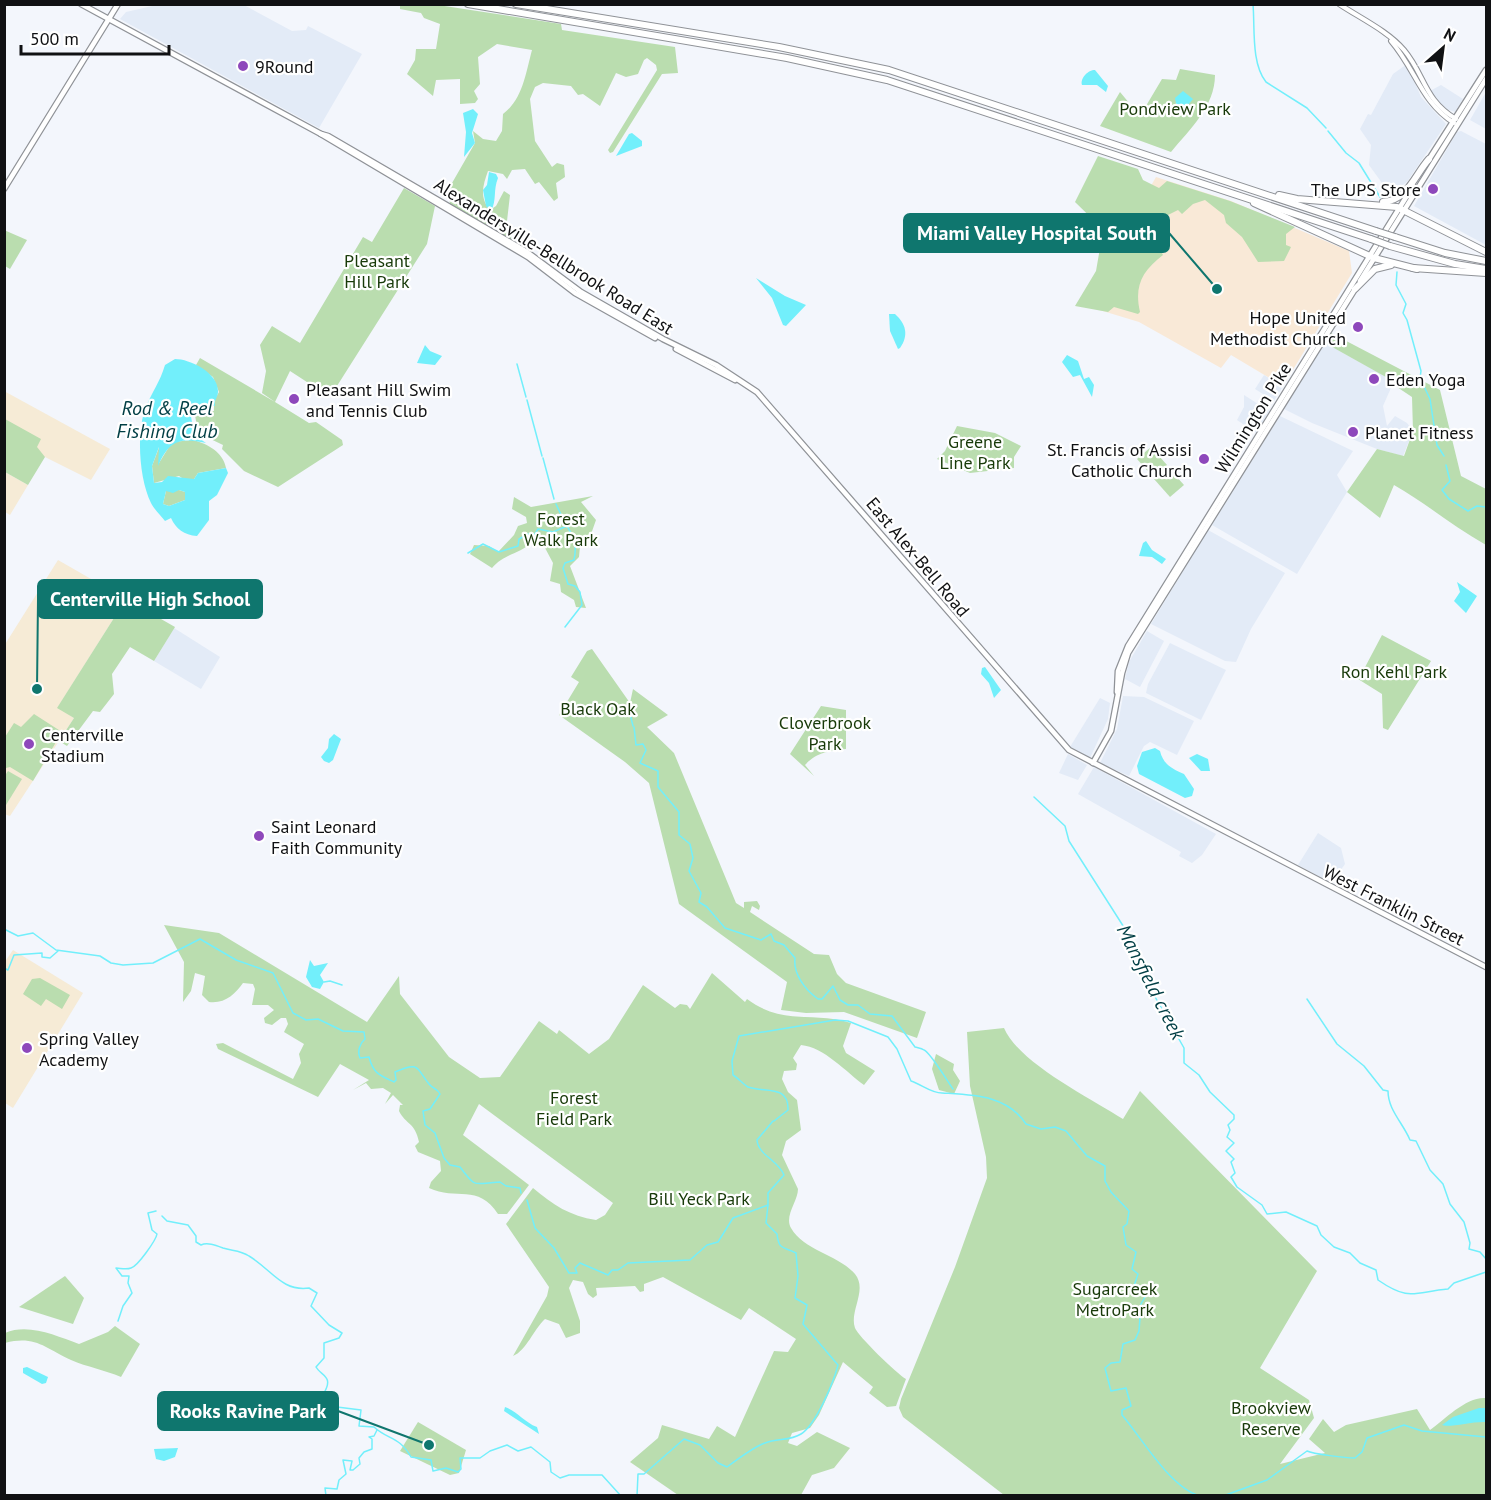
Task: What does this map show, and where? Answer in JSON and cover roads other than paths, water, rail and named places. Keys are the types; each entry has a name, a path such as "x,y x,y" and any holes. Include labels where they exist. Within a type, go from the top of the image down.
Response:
{"highway":[{"path":"468,4 854,72 922,90 1390,246 1486,271"},
{"path":"516,4 779,47 889,70 1376,231 1445,253 1486,261"},
{"path":"1339,201 1385,202 1398,198 1411,186 1429,159"},
{"path":"1198,172 1288,197 1401,209 1486,252"},
{"path":"1217,187 1372,258 1417,269"},
{"path":"1355,289 1365,277 1381,267 1392,265 1417,269 1486,271"}],"main road":[{"name":"Alexandersville-Bellbrook Road East","path":"81,4 321,134 503,240 540,265 575,293 748,386"},
{"path":"4,189 118,4"},
{"path":"1340,4 1386,36 1409,63 1429,103 1454,121"},
{"name":"Wilmington Pike","path":"1118,694 1116,687 1122,659 1372,258 1429,159 1486,70"},
{"name":"Wilmington Pike","path":"1401,209 1486,79"},
{"name":"Wilmington Pike","path":"1093,763 1111,731 1128,653 1355,289 1372,258"},
{"name":"East Alex-Bell Road","path":"748,386 776,411 1066,748"},
{"name":"West Franklin Street","path":"1066,748 1486,967"}],"water":[{"path":"1095,70 1108,86 1106,92 1097,85 1082,85 1085,75"},
{"path":"1183,91 1193,99 1187,106 1177,109 1175,98"},
{"path":"473,109 478,114 472,133 475,143 464,157 466,132 463,113"},
{"path":"632,133 642,141 642,146 616,156 629,134"},
{"path":"489,172 496,174 498,178 491,211 486,206 483,190 487,185"},
{"path":"756,278 785,296 806,305 786,326 783,325 772,298"},
{"path":"889,314 895,314 905,330 905,339 898,349 890,331"},
{"path":"425,345 430,351 442,356 435,365 417,363"},
{"path":"1067,355 1078,361 1084,379 1089,377 1094,385 1092,397 1080,375 1073,377 1062,362"},
{"name":"Rod & Reel Fishing Club","path":"175,359 188,361 209,373 217,385 218,394 215,406 193,406 190,410 194,435 206,443 182,441 176,443 166,451 158,466 159,447 152,466 154,483 162,482 168,476 194,479 198,473 226,468 228,473 217,495 209,501 209,520 197,536 181,531 171,518 165,521 151,503 144,481 140,455 143,417 165,365","holes":["166,491 185,492 185,500 169,506 163,504"]},
{"path":"1146,541 1152,550 1166,559 1162,564 1152,557 1139,556 1143,543"},
{"path":"1457,582 1477,596 1466,613 1454,601 1460,592"},
{"path":"985,667 1001,690 994,698 989,683 981,674 982,668"},
{"path":"334,734 341,739 333,760 329,763 321,757 328,748 329,739"},
{"path":"1155,748 1160,751 1169,766 1184,774 1194,789 1192,796 1185,798 1139,774 1137,766 1142,752"},
{"path":"1197,754 1208,759 1210,771 1201,771 1189,758"},
{"path":"310,960 314,966 328,963 320,975 324,982 320,989 312,987 306,977"},
{"path":"27,1367 48,1377 46,1383 42,1384 23,1373 23,1368"},
{"path":"505,1407 537,1427 539,1434 504,1411"},
{"path":"1479,1408 1486,1408 1486,1422 1442,1425 1453,1417"},
{"path":"178,1448 175,1457 164,1461 156,1459 154,1449"}],"waterway":[{"path":"1253,4 1256,55 1261,74 1266,82 1307,108 1326,128"},
{"path":"1328,131 1346,153 1359,163 1380,197"},
{"path":"1397,272 1396,285 1406,304 1403,313 1421,371 1420,378 1430,399 1437,445 1444,456"},
{"path":"517,364 526,397"},
{"path":"527,400 542,456"},
{"path":"543,458 554,499"},
{"path":"1446,465 1450,481 1442,490 1449,499 1468,511 1477,506 1486,507"},
{"path":"556,504 566,525"},
{"path":"468,553 483,544 499,552 518,546 519,539 528,534 535,534 538,529 553,532 567,526 575,543 575,555 574,560 565,563 563,568 568,584 575,586 580,592 582,605 565,627"},
{"path":"623,709 630,714 633,726"},
{"path":"634,727 636,745 643,744 646,750 640,763 658,771 658,787 679,812 679,835 690,844 693,858 689,871 701,893 699,902 707,907 725,928 761,940 771,934 774,941 784,945 795,958 800,980 818,999 822,999 833,986 840,1000 848,1005 858,1005 870,1014 892,1016 915,1047 927,1052 953,1089"},
{"name":"Mansfield creek","path":"1034,797 1065,826 1069,841 1134,943 1153,983 1154,995 1184,1048 1184,1063 1199,1075 1210,1092 1234,1115 1234,1119 1228,1125 1230,1130 1227,1137 1234,1143 1226,1151 1234,1159 1231,1162 1235,1173 1231,1177 1237,1187 1262,1205 1267,1214 1286,1212 1317,1226 1321,1235 1334,1247 1350,1253 1360,1263 1376,1270 1378,1280 1398,1291 1412,1294 1448,1289 1454,1283 1486,1272"},
{"path":"4,929 18,936 33,933 56,950 100,956 111,963 123,965 153,963 200,939 236,960 273,973 293,1013 306,1020 318,1019 343,1031 364,1032 365,1039 359,1050 360,1058 369,1057 372,1067 381,1075 394,1082 395,1072 409,1067 419,1070 440,1094 430,1109 423,1111 425,1125 435,1133 444,1158 450,1165 460,1167 477,1184 500,1182 506,1186 520,1188 521,1193"},
{"path":"4,968 8,970 14,955 42,953 42,957 50,958 58,951"},
{"path":"324,982 330,981 342,985"},
{"path":"1307,999 1337,1044 1364,1066 1383,1090 1388,1091 1390,1104 1410,1140 1416,1141 1430,1170 1443,1184 1450,1204 1464,1222 1470,1243 1469,1249 1480,1252 1486,1259"},
{"path":"774,1121 788,1110 784,1096 774,1091 748,1087 733,1075 732,1061 739,1036 835,1020 848,1021 888,1037 897,1049 911,1081 938,1093 989,1098 1009,1107 1026,1124 1041,1129 1055,1127 1066,1131 1087,1156 1105,1166 1105,1181 1111,1192 1129,1211 1127,1224 1123,1227 1126,1245 1136,1252 1132,1269 1138,1274 1133,1289 1145,1297 1141,1304 1139,1331 1135,1340 1123,1344 1120,1362 1111,1363 1105,1368 1111,1391 1126,1388 1131,1406 1122,1410 1122,1415 1167,1473 1189,1491 1200,1496"},
{"path":"527,1200 535,1228 554,1248 569,1273 577,1273 575,1268 580,1263 608,1275 612,1270 618,1270 628,1263 690,1260 707,1245 718,1242 733,1218 768,1205 768,1193 784,1175 761,1150 757,1140 773,1121"},
{"path":"637,1496 638,1474 644,1474 684,1439 700,1445 718,1463 727,1467 761,1445 801,1434 813,1422 833,1381 838,1365 803,1324 807,1305 795,1298 798,1276 796,1253 780,1246 777,1234 766,1223 768,1205"},
{"path":"118,1321 123,1306 132,1293 128,1283 129,1276 122,1276 116,1268 125,1269 134,1266 154,1242 157,1234 152,1230 148,1213 156,1211"},
{"path":"162,1216 167,1221 188,1225 196,1236 196,1242 201,1245 211,1244 242,1253 257,1261 291,1287 309,1288 317,1293 311,1306 329,1325 342,1333 339,1338 324,1343 324,1358 316,1367 326,1377 328,1383 324,1393 337,1407 361,1410 359,1426 374,1427 402,1445 411,1457 431,1460 433,1471 446,1468 458,1472 461,1469 460,1458 480,1458 490,1451 507,1445 518,1451 531,1447 550,1462 551,1472 560,1478 569,1475 602,1475 621,1496"},
{"path":"1223,1496 1267,1480 1307,1451 1355,1458 1362,1452 1367,1438 1404,1425 1422,1431 1486,1437"},
{"path":"326,1496 325,1488 337,1489 339,1480 346,1474 343,1460 352,1461 350,1470 360,1464 359,1458 364,1452 372,1449 372,1439 369,1437 374,1436 377,1430"}],"place":[{"name":"9Round","path":"243,66"},
{"name":"The UPS Store","path":"1433,189"},
{"name":"Miami Valley Hospital South","path":"1217,289"},
{"name":"Hope United Methodist Church","path":"1358,327"},
{"name":"Eden Yoga","path":"1374,379"},
{"name":"Pleasant Hill Swim and Tennis Club","path":"294,399"},
{"name":"Planet Fitness","path":"1353,432"},
{"name":"St. Francis of Assisi Catholic Church","path":"1204,459"},
{"name":"Centerville High School","path":"37,689"},
{"name":"Centerville Stadium","path":"29,744"},
{"name":"Saint Leonard Faith Community","path":"259,836"},
{"name":"Spring Valley Academy","path":"27,1048"},
{"name":"Rooks Ravine Park","path":"429,1445"}],"park label":[{"name":"Pondview Park","path":"1175,108"},
{"name":"Pleasant Hill Park","path":"377,270"},
{"name":"Greene Line Park","path":"975,451"},
{"name":"Forest Walk Park","path":"561,528"},
{"name":"Ron Kehl Park","path":"1394,671"},
{"name":"Black Oak","path":"598,708"},
{"name":"Cloverbrook Park","path":"825,732"},
{"name":"Forest Field Park","path":"574,1107"},
{"name":"Bill Yeck Park","path":"699,1198"},
{"name":"Sugarcreek MetroPark","path":"1115,1298"},
{"name":"Brookview Reserve","path":"1271,1417"}]}
